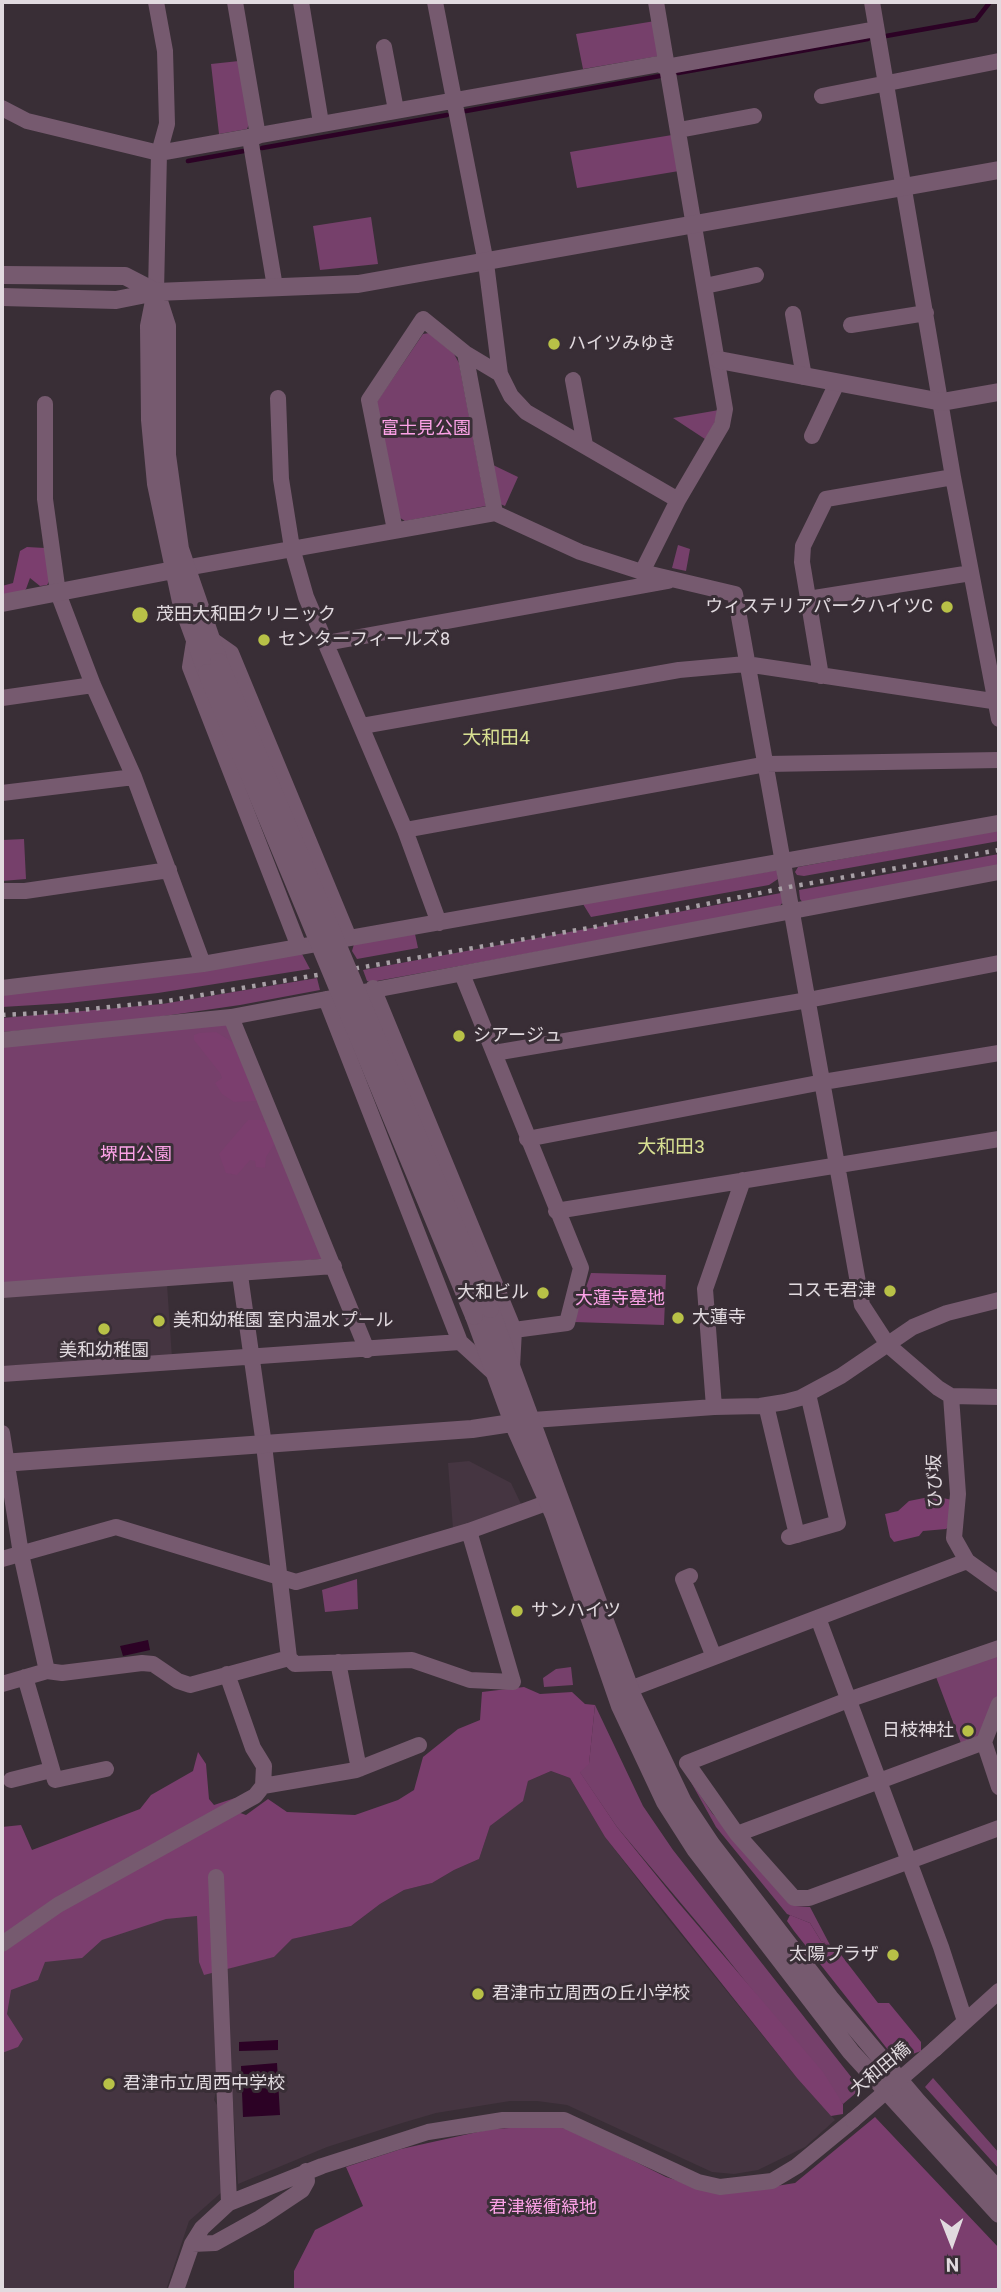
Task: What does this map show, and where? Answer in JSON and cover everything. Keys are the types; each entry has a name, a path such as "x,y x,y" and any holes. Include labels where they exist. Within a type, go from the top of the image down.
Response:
{"street":[{"path":"156,2 165,51 167,124 159,153 156,292 149,326 151,439 163,529 213,668 482,1312 512,1367 630,1689 665,1768 711,1844 838,2007 917,2101 999,2191"},
{"path":"234,2 275,287"},
{"path":"301,2 321,123"},
{"path":"435,2 486,263 500,374 511,396 526,412 678,500"},
{"path":"642,572 678,500 722,425 725,409 719,360 656,2"},
{"path":"872,2 953,477 998,701 999,719"},
{"path":"2,108 27,121 159,153 659,64 666,68 876,29"},
{"path":"384,47 396,110"},
{"path":"822,96 999,61"},
{"path":"678,130 754,116"},
{"path":"2,298 116,300 156,292 358,284 999,170"},
{"path":"2,275 125,276 156,292"},
{"path":"705,286 756,275"},
{"path":"852,325 926,313"},
{"path":"793,314 804,377"},
{"path":"395,530 369,400 423,319 465,353 500,374"},
{"path":"465,353 495,513"},
{"path":"719,360 942,402 999,392"},
{"path":"573,380 585,445"},
{"path":"812,436 837,383"},
{"path":"278,398 281,479 292,548 306,597 405,830 439,923"},
{"path":"45,404 45,499 58,593 93,685 134,777 203,964"},
{"path":"821,676 802,562 803,546 826,499 953,477"},
{"path":"2,603 495,513 579,552 642,572 735,594 862,1305 888,1345 951,1396 999,1397"},
{"path":"808,599 971,573"},
{"path":"326,643 673,580"},
{"path":"203,641 231,653 349,938"},
{"path":"203,641 190,667 299,947"},
{"path":"362,726 679,670 746,664 998,701"},
{"path":"2,698 93,685"},
{"path":"405,830 767,764 999,760"},
{"path":"2,793 134,777"},
{"path":"2,988 203,964 999,824"},
{"path":"2,891 25,891 169,870"},
{"path":"2,1040 231,1017 999,873"},
{"path":"494,1054 807,1000 999,963"},
{"path":"462,974 556,1212 581,1268 567,1323 514,1330"},
{"path":"373,989 514,1330 512,1367"},
{"path":"326,999 460,1342 494,1373"},
{"path":"231,1017 367,1350"},
{"path":"527,1139 823,1082 999,1053"},
{"path":"556,1212 999,1139"},
{"path":"714,1407 705,1289 743,1180"},
{"path":"2,1290 240,1275 334,1266"},
{"path":"240,1275 253,1357 289,1658 295,1664 412,1660 470,1680 513,1682 469,1531"},
{"path":"4,1463 472,1429 533,1420 766,1405 808,1394 888,1345 902,1332 925,1322 999,1300"},
{"path":"482,1312 494,1373 513,1423 549,1502 620,1706 645,1763 673,1814 702,1859 851,2052 999,2214"},
{"path":"2,1374 460,1342"},
{"path":"766,1405 793,1536 838,1523 808,1394"},
{"name":"ひび坂","path":"951,1396 958,1494 954,1534 958,1550 967,1562"},
{"path":"2,1433 4,1463 21,1554 47,1671"},
{"path":"2,1559 116,1527 296,1583 469,1531 549,1502"},
{"path":"630,1689 967,1562 999,1584"},
{"path":"690,1576 683,1579 714,1657"},
{"path":"818,1618 941,1947 965,2021"},
{"path":"999,1648 848,1700 687,1763 737,1834 794,1898 809,1898 999,1828"},
{"path":"2,1684 47,1671 62,1673 142,1663 153,1664 178,1681 190,1685 289,1658"},
{"path":"338,1662 359,1769"},
{"path":"2,1944 58,1905 255,1796 263,1786 264,1766 253,1748 227,1674"},
{"path":"25,1677 51,1769 59,1781 106,1769"},
{"path":"999,1704 984,1742 999,1787"},
{"path":"737,1834 984,1742"},
{"path":"263,1786 359,1769 419,1745"},
{"path":"11,1780 51,1769"},
{"path":"176,2290 192,2244 202,2228 229,2203 216,1877"},
{"name":"大和田橋","path":"229,2203 306,2171 428,2132 536,2118 564,2120 698,2182 720,2187 772,2181 797,2166 853,2120 999,1992"},
{"path":"192,2244 215,2243 260,2218 302,2190 307,2181 306,2171"}],"shaded area":[{"path":"167,1284 172,1358 2,1366 2,1296"},
{"path":"469,1461 511,1483 522,1506 453,1529 448,1463"},
{"path":"148,1640 150,1650 123,1656 120,1646"},
{"name":"君津市立周西の丘小学校","path":"551,1771 570,1778 605,1837 666,1916 797,2078 835,2120 805,2147 758,2170 734,2174 712,2172 567,2105 510,2101 436,2113 402,2123 327,2147 238,2184 225,1970 243,1963 274,1957 292,1939 351,1926 404,1890 432,1883 479,1859 490,1826 522,1801 528,1781"},
{"name":"君津市立周西中学校","path":"209,1889 219,2078 214,2100 217,2105 223,2191 189,2221 166,2290 2,2290 2,1963"},
{"path":"278,2040 278,2050 239,2051 239,2042"},
{"path":"277,2063 280,2115 243,2117 241,2066"}],"green space":[{"path":"655,21 659,56 583,69 576,34"},
{"path":"239,61 249,124 247,129 219,134 211,64"},
{"path":"672,135 679,171 577,188 570,152"},
{"path":"371,217 378,264 320,270 313,226"},
{"name":"富士見公園","path":"429,333 454,354 459,363 486,506 405,521 397,516 376,403 423,334"},
{"path":"719,410 708,441 673,418"},
{"path":"491,464 518,477 505,506 498,503"},
{"path":"678,545 690,549 686,571 672,568"},
{"path":"27,547 45,548 51,578 47,585 40,586 30,578 26,589 19,595 2,598 2,586 13,583 20,551"},
{"path":"999,830 999,841 804,876 795,872 798,867"},
{"path":"24,839 26,879 2,881 2,840"},
{"path":"999,854 999,867 803,903 800,899 799,890"},
{"path":"777,870 778,879 769,885 591,917 583,904"},
{"path":"781,893 783,902 779,907 482,962 371,982 367,981 363,970"},
{"path":"415,934 418,948 357,959 352,951 354,944"},
{"path":"302,954 310,969 158,993 2,1007 2,993"},
{"path":"317,978 320,990 240,1005 116,1023 2,1032 2,1018 162,1004"},
{"name":"堺田公園","path":"225,1024 230,1028 322,1259 2,1286 2,1046"},
{"path":"216,1032 234,1043 257,1101 234,1102 222,1094 215,1083 222,1078 220,1073 194,1040 194,1035"},
{"path":"248,1120 262,1120 268,1124 275,1143 266,1157 265,1168 256,1167 255,1161 250,1160 237,1175 226,1173 219,1154"},
{"name":"大蓮寺墓地","path":"591,1273 666,1275 664,1325 574,1322"},
{"path":"934,1496 952,1500 951,1524 946,1529 923,1531 919,1536 894,1542 890,1537 885,1514 898,1511 909,1501"},
{"path":"357,1579 358,1609 325,1612 322,1590"},
{"path":"999,1655 999,1694 981,1739 962,1746 936,1677"},
{"path":"571,1667 573,1685 544,1687 543,1678 556,1669"},
{"path":"524,1687 540,1694 572,1692 585,1704 595,1705 589,1764 580,1772 617,1827 823,2072 843,2104 843,2114 831,2116 797,2078 605,1837 570,1778 551,1771 528,1781 523,1801 490,1826 479,1859 432,1883 404,1890 351,1926 292,1939 274,1957 204,1975 199,1962 197,1916 166,1919 102,1940 82,1958 45,1962 38,1980 11,1990 7,2014 23,2039 18,2047 2,2053 2,1827 21,1825 32,1850 140,1809 151,1795 193,1771 198,1752 206,1764 209,1799 214,1805 235,1798 237,1800 229,1809 246,1815 268,1799 287,1812 355,1815 398,1800 414,1790 423,1757 458,1729 480,1720 482,1692"},
{"path":"595,1705 643,1806 673,1850 852,2078 857,2092 843,2104 722,1952 617,1827 579,1771 589,1763"},
{"path":"687,1775 712,1813 796,1906 810,1907 830,1945 821,1941 810,1923 787,1914 716,1827"},
{"path":"790,1915 810,1923 821,1941 835,1947 878,2003 889,2003 921,2042 921,2051 896,2060 794,1931 787,1921"},
{"path":"933,2078 999,2153 999,2169 925,2087"},
{"name":"君津緩衝緑地","path":"875,2117 999,2248 999,2290 294,2290 294,2271 315,2230 363,2206 346,2167 401,2149 491,2129 547,2126 570,2129 666,2177 708,2190 733,2193 795,2183"}],"waterway":[{"path":"886,36 976,20 990,2"},
{"path":"678,73 868,39"},
{"path":"466,111 660,76"},
{"path":"262,148 447,115"},
{"path":"188,161 244,151"}],"railway":[{"path":"2,1015 167,1001 589,928 789,887 999,850"}],"place":[{"name":"ハイツみゆき","path":"554,344"},
{"name":"ウィステリアパークハイツC","path":"947,607"},
{"name":"茂田大和田クリニック","path":"140,615"},
{"name":"センターフィールズ8","path":"264,640"},
{"name":"シアージュ","path":"459,1036"},
{"name":"コスモ君津","path":"890,1291"},
{"name":"大和ビル","path":"543,1293"},
{"name":"大蓮寺","path":"678,1318"},
{"name":"美和幼稚園 室内温水プール","path":"159,1321"},
{"name":"美和幼稚園","path":"104,1329"},
{"name":"サンハイツ","path":"517,1611"},
{"name":"日枝神社","path":"968,1731"},
{"name":"太陽プラザ","path":"893,1955"},
{"name":"君津市立周西の丘小学校","path":"478,1994"},
{"name":"君津市立周西中学校","path":"109,2084"}],"district":[{"name":"大和田4","path":"496,739"},
{"name":"大和田3","path":"671,1148"}]}
